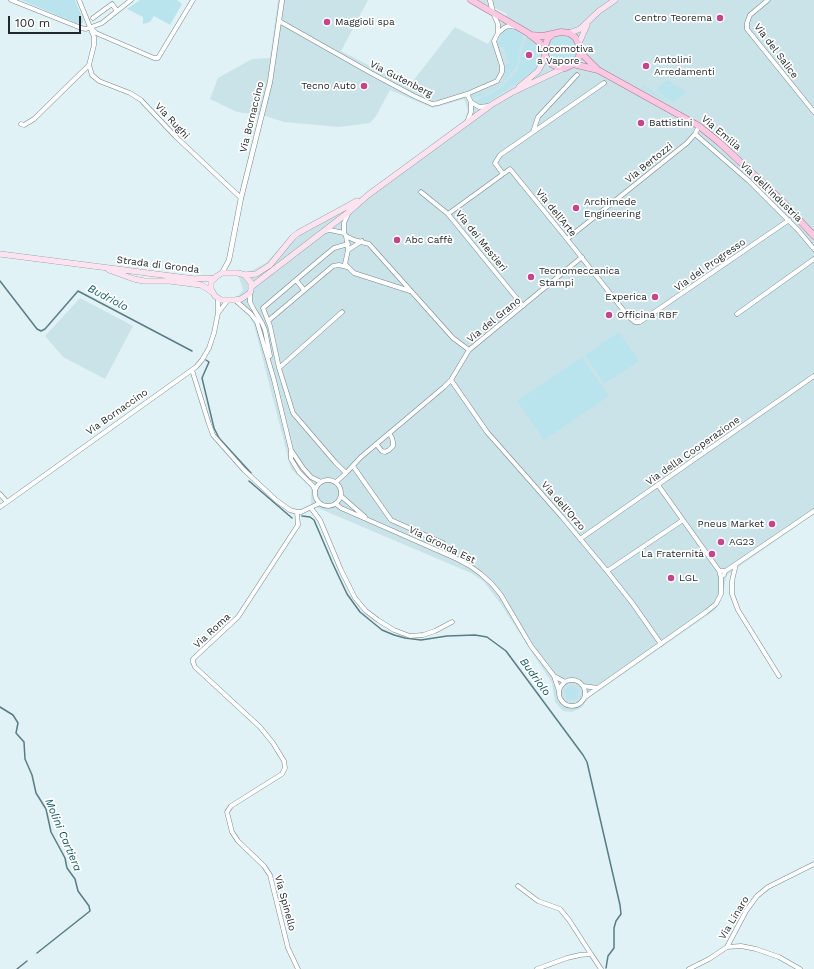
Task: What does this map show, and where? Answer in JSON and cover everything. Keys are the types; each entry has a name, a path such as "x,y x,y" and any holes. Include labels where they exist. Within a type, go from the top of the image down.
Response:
{"main road":[{"path":"471,0 530,35 539,42 548,61 553,65 565,68"},
{"path":"530,35 543,36 560,32 569,33 576,31 588,23 599,11 615,0"},
{"path":"579,43 588,23"},
{"path":"513,92 565,68 576,61 580,52 579,43 575,37 569,33"},
{"path":"368,195 298,233 270,265 256,274 245,275 222,273 214,278 211,286 213,293 221,300 241,299 368,195 465,124 513,92 538,71 543,62 548,38 552,35"},
{"name":"Via Emilia","path":"580,52 598,70"},
{"name":"Via Emilia","path":"573,64 598,70 699,126 720,143 781,200 814,236"},
{"name":"Strada di Gronda","path":"0,254 194,279 214,278"},
{"name":"Strada di Gronda","path":"99,267 144,281 170,281 201,285 213,293"},
{"path":"245,275 251,283 251,290"}],"street":[{"path":"11,0 81,28 91,28 102,23 131,0"},
{"path":"21,124 24,124 34,118 89,65 94,37 80,0"},
{"path":"93,18 116,0"},
{"path":"91,28 96,33 154,58 158,58 193,0"},
{"name":"Via Bornaccino","path":"222,273 229,260 241,198 270,82 282,0"},
{"path":"490,0 493,13"},
{"name":"Via del Salice","path":"768,0 750,15 747,23 748,29 814,112"},
{"path":"112,4 118,11"},
{"name":"Via Gutenberg","path":"279,21 427,102 438,103 493,84 500,77 502,66 494,41 498,34 498,24 493,13"},
{"path":"498,34 508,26 517,27"},
{"name":"Via Rughi","path":"89,65 92,75 99,81 130,93 141,100 180,142 241,198"},
{"path":"533,133 538,116 577,76"},
{"path":"448,214 503,174 495,163 500,155 604,83"},
{"path":"465,124 471,112 467,94"},
{"path":"470,102 479,107 491,106"},
{"name":"Via Bertozzi","path":"567,239 692,139 699,126"},
{"name":"Via dell'Industria","path":"695,134 749,181 789,220 814,249"},
{"name":"Via dell'Arte","path":"503,174 510,169 628,316 636,322 640,322"},
{"path":"749,181 754,175"},
{"name":"Via dei Mestieri","path":"421,192 448,214 523,306"},
{"path":"347,267 345,264 348,244 344,223 350,211"},
{"name":"Via del Progresso","path":"640,322 789,220"},
{"path":"808,229 814,232"},
{"path":"323,231 330,230 345,234 354,240 362,241 374,248 410,291 453,338 469,350"},
{"path":"348,250 362,241"},
{"path":"336,504 341,496 340,487 346,473 293,413 270,326 263,308 323,256 334,248 348,244"},
{"name":"Via del Grano","path":"336,482 361,457 436,395 451,380 469,350 582,257"},
{"path":"737,314 814,259"},
{"path":"229,260 229,264 235,273"},
{"path":"268,321 333,266 339,265 347,267 354,273 410,291"},
{"path":"296,280 304,290"},
{"path":"251,290 250,302 265,330 274,380"},
{"name":"Via Bornaccino","path":"0,507 192,370 202,360 210,348 218,313 218,298"},
{"name":"Via Bornaccino","path":"218,313 228,300"},
{"path":"192,370 213,435 244,470 276,500 297,512 302,512 320,503 316,498 313,486 299,472 291,459 291,450 274,380 257,322 251,314 235,300"},
{"path":"280,368 342,312"},
{"name":"Via della Cooperazione","path":"580,539 814,376"},
{"name":"Via dell'Orzo","path":"451,380 487,432 607,571 634,604 661,644"},
{"path":"376,444 382,451 385,452 389,450 393,446 392,438 389,433"},
{"path":"291,450 311,477 321,482"},
{"path":"353,466 391,520 443,543"},
{"path":"315,490 321,482 328,480 336,482 340,487"},
{"path":"658,485 722,573 814,511"},
{"path":"0,494 7,502"},
{"name":"Via Gronda Est","path":"341,496 368,520"},
{"name":"Via Gronda Est","path":"320,503 328,506 336,504 341,508 456,559 470,566 481,574 501,595 531,646 554,676 560,699 563,703 570,707 579,705 585,697 716,604 720,594 722,573"},
{"path":"311,508 320,520 341,570 355,598 366,611 394,630 410,636 429,633 452,622"},
{"name":"Via Roma","path":"273,744 260,727 194,667 193,659 238,617 298,525 297,512"},
{"path":"607,571 683,520"},
{"path":"736,564 731,588 734,600 738,610 779,676"},
{"name":"Via Gronda Est","path":"554,676 565,682 573,680 577,681 583,686 598,688"},
{"path":"559,691 565,682"},
{"path":"583,686 585,697"},
{"name":"Via Spinello","path":"273,744 284,761 285,768 282,774 231,806 227,812 227,817 232,832 238,841 257,858 270,875 288,948 298,969"},
{"name":"Via Linaro","path":"689,969 709,960 727,947 746,911 757,896 768,887 814,864"},
{"path":"518,886 538,901 560,909 581,937 601,969"},
{"path":"727,947 741,946 756,949 779,957 800,969"},
{"path":"537,969 567,958 591,954"}],"shaded area":[{"path":"21,0 75,0 83,19 83,23 78,24"},
{"path":"140,0 177,0 182,4 170,25 154,16 150,22 143,24 143,17 127,9"},
{"path":"278,0 368,0 341,51 409,86 455,27 488,44 507,14 478,0 814,0 814,514 727,575 720,602 715,610 589,698 581,708 572,712 563,711 555,702 552,683 500,603 484,582 471,573 311,505 311,488 291,469 254,325 249,315 234,301 243,290 238,274 253,270 266,263 290,237 368,193 466,119 468,110 464,99 433,108 390,90 376,116 370,123 339,127 284,122 265,116 237,112 210,99 218,78 252,59 270,58"},
{"path":"510,29 515,30 524,36 517,66 502,83 494,89 472,99 471,97 493,88 504,79 506,71 505,65 509,63 503,46 498,48 498,41 504,31"},
{"path":"562,35 572,40 577,50 572,60 562,65 552,60 547,50 552,40"},
{"path":"526,38 538,45 540,48 541,63 534,71 482,106 473,102 496,91 518,70 522,49"},
{"path":"667,80 687,92 673,103 656,90"},
{"path":"643,86 655,92 670,104 642,88"},
{"path":"80,298 133,326 105,379 63,357 45,336"},
{"path":"619,332 639,361 604,384 585,355"},
{"path":"582,357 609,396 544,440 517,401"},
{"path":"572,686 577,688 579,693 577,698 572,700 567,698 565,693 567,688"}],"waterway":[{"name":"Budriolo","path":"0,281 37,329 41,331 45,329 78,291 192,351"},
{"name":"Budriolo","path":"206,360 209,362 202,378 214,428 219,438 251,473"},
{"name":"Budriolo","path":"249,481 292,518"},
{"name":"Budriolo","path":"302,516 310,517 314,520 347,594 360,612 382,630 405,638 421,640 447,636 475,635 487,637 506,651 583,755 587,762 621,914 616,921 614,928 614,948 608,956 606,968"},
{"name":"Molini Cartiera","path":"0,707 13,715 18,723 16,733 24,742 25,759 32,775 36,793 46,809 51,832 65,858 67,868 75,879 78,891 89,906 90,911 37,953"},
{"name":"Molini Cartiera","path":"17,969 27,961"}],"place":[{"name":"Centro Teorema","path":"720,18"},
{"name":"Maggioli spa","path":"327,22"},
{"name":"Locomotiva a Vapore","path":"529,55"},
{"name":"Antolini Arredamenti","path":"646,66"},
{"name":"Tecno Auto","path":"364,86"},
{"name":"Battistini","path":"641,123"},
{"name":"Archimede Engineering","path":"576,208"},
{"name":"Abc Caffè","path":"397,240"},
{"name":"Tecnomeccanica Stampi","path":"531,277"},
{"name":"Experica","path":"655,297"},
{"name":"Officina RBF","path":"609,315"},
{"name":"Pneus Market","path":"772,524"},
{"name":"AG23","path":"721,542"},
{"name":"La Fraternità","path":"712,554"},
{"name":"LGL","path":"671,578"}]}
